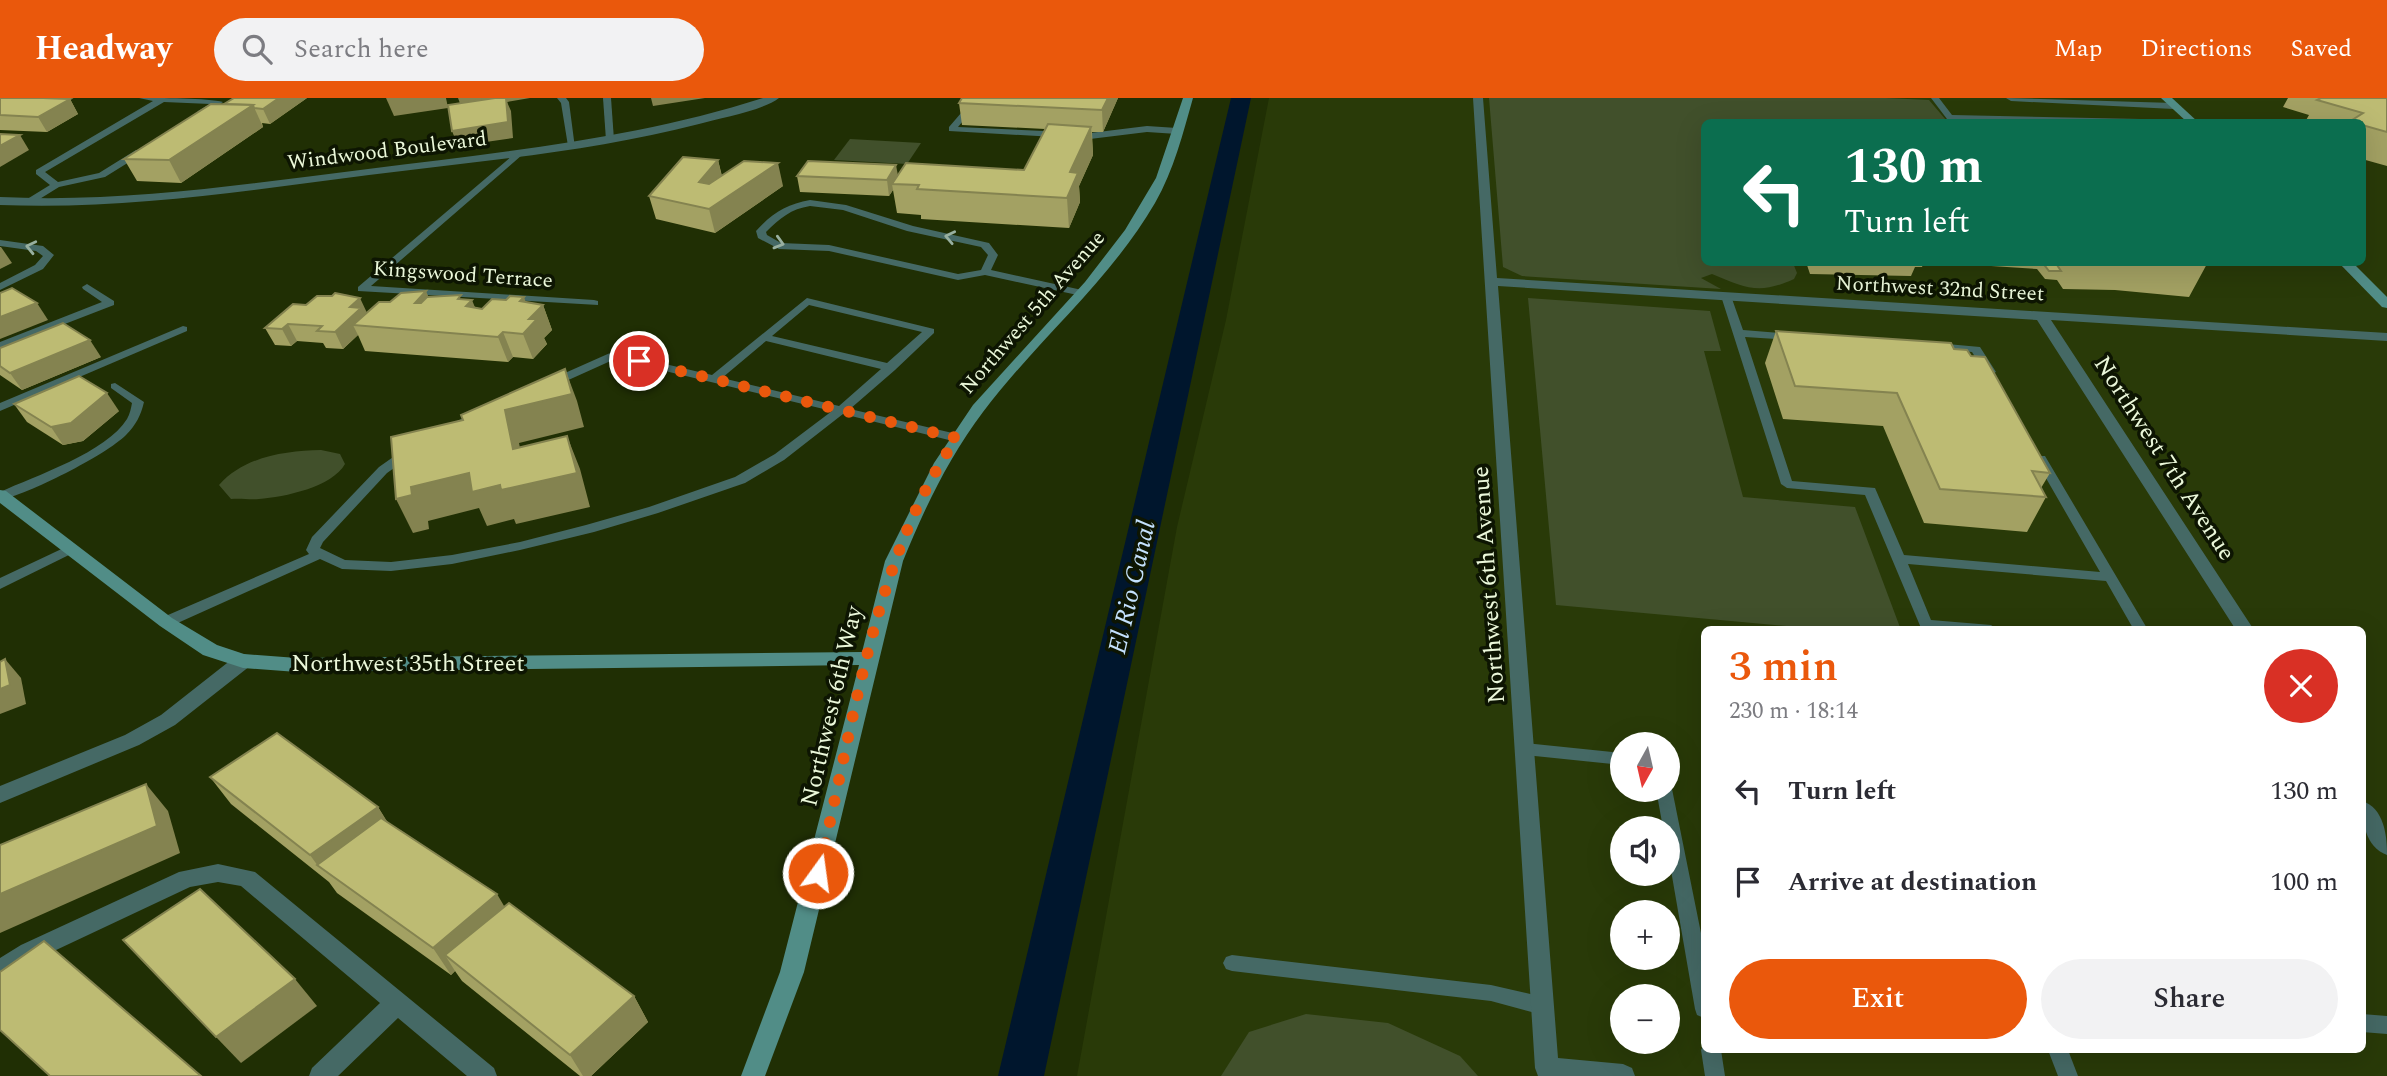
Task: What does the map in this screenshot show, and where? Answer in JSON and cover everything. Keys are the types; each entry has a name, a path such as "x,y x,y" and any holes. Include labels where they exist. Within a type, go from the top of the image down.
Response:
{"street":[{"name":"Windwood Boulevard","path":"0,201 27,203 169,198 572,146 698,121 774,98"},
{"name":"Northwest 5th Avenue","path":"957,438 980,406 1107,266 1149,203 1188,98"},
{"name":"Northwest 6th Avenue","path":"1478,98 1547,1068 1616,1076"},
{"path":"2011,98 2170,102 2190,119"},
{"path":"2348,266 2387,304"},
{"name":"Northwest 32nd Street","path":"1491,282 2387,337"},
{"name":"Northwest 7th Avenue","path":"2041,315 2242,626"},
{"name":"Northwest 6th Way","path":"753,1076 792,972 894,561 936,468 957,438"},
{"name":"Northwest 35th Street","path":"1,495 166,622 210,650 243,660 297,665 868,658"},
{"path":"0,795 132,740 168,720 243,660"},
{"path":"2366,815 2387,846"},
{"path":"0,970 29,952 187,878 218,873 247,878 485,1076"},
{"path":"321,1076 398,1002"}],"lane":[{"path":"143,98 219,102 195,117"},
{"path":"561,98 565,102 572,146"},
{"path":"607,98 610,140"},
{"path":"978,98 952,129 1090,136 1147,129 1177,131"},
{"path":"1935,98 1950,117 2027,119"},
{"path":"56,185 39,172 162,99"},
{"path":"2122,102 2140,119"},
{"path":"27,203 56,185 103,175 149,146"},
{"name":"Kingswood Terrace","path":"519,153 362,289 594,303"},
{"path":"985,272 993,255 985,245 901,227 837,203 799,205 775,217 761,230 762,236 779,246 829,248 958,276 985,272 1083,293"},
{"path":"0,243 39,248 49,255 39,267 0,287"},
{"path":"0,346 110,303 86,287"},
{"path":"1726,296 1787,484 1870,491 1926,624 1948,626"},
{"path":"714,379 807,302 930,331 841,410 762,468 742,479 633,519 482,555 415,564 368,566 330,561 313,550 317,540 383,470 427,439 614,355 714,379 841,410 957,438"},
{"path":"0,407 183,329"},
{"path":"1738,333 1804,338"},
{"path":"764,337 891,368"},
{"path":"1923,345 1976,349 1997,385"},
{"path":"1,495 91,455 127,426 138,411 138,402 115,386"},
{"path":"2032,445 2139,626"},
{"path":"0,584 70,549"},
{"path":"166,622 318,555"},
{"path":"1898,559 2109,577"},
{"path":"1525,749 1610,758"},
{"path":"1667,802 1700,956"},
{"path":"1232,963 1491,993 1543,1006"},
{"path":"2366,1023 2387,1025"},
{"path":"1711,1053 1715,1076"},
{"path":"2059,1053 2068,1076"}],"shaded area":[{"path":"1269,98 2387,98 2387,1076 1077,1076 1177,527 1226,320"},
{"path":"1489,98 1886,98 1929,100 1945,119 1701,119 1701,266 1794,266 1797,273 1794,279 1782,284 1753,288 1712,274 1701,278 1721,289 1522,276 1503,267"},
{"path":"850,139 921,143 907,164 834,160"},
{"path":"1528,298 1710,311 1721,351 1704,351 1743,497 1855,507 1900,626 1785,626 1556,605"},
{"path":"321,450 340,454 345,464 339,472 319,485 270,498 231,499 219,485 229,475 253,461 280,454"},
{"path":"1306,1014 1388,1023 1460,1056 1478,1076 1221,1076 1249,1032"}],"building":[{"path":"0,98 70,99 38,117 0,115"},
{"path":"234,98 279,98 263,109 254,108 253,105 224,104"},
{"path":"506,98 508,122 452,131 448,105"},
{"path":"962,98 1108,98 1102,110 959,103"},
{"path":"2387,98 2387,132 2366,126 2366,119 2354,119 2363,113 2317,100"},
{"path":"211,104 253,105 169,160 124,159"},
{"path":"1048,124 1091,127 1070,172 1078,173 1067,198 917,189 919,185 892,184 906,163 1024,170"},
{"path":"0,134 20,135 0,146"},
{"path":"683,157 718,160 699,182 709,184 744,161 778,163 709,209 649,196"},
{"path":"808,161 896,165 887,180 797,176"},
{"path":"2045,266 2058,266 2061,271 2049,271"},
{"path":"12,288 37,303 0,317 0,293"},
{"path":"426,291 415,303 421,303 427,297 461,295 458,299 472,300 466,306 482,309 492,299 506,300 510,296 524,297 520,301 543,305 529,319 537,319 523,334 503,332 498,337 353,325 379,302 390,302 401,293"},
{"path":"335,293 360,298 350,307 361,308 335,332 317,331 322,326 288,324 282,329 265,328 293,304 306,305 317,296 332,296"},
{"path":"63,323 90,340 10,373 0,366 0,348"},
{"path":"1776,331 1951,343 1954,349 1967,350 1971,356 1985,357 2050,473 2032,471 2046,497 1940,489 1897,393 1795,386"},
{"path":"565,369 572,394 505,410 513,449 567,436 577,473 501,490 500,485 472,492 469,473 411,487 412,495 396,499 391,437 463,420 461,415"},
{"path":"79,376 107,393 71,423 51,427 14,404"},
{"path":"5,659 10,685 0,689 0,662"},
{"path":"277,733 378,807 310,855 210,777"},
{"path":"146,784 157,826 0,894 0,845"},
{"path":"381,818 497,894 433,948 317,865"},
{"path":"200,889 295,979 216,1037 123,940"},
{"path":"509,903 634,996 570,1055 445,955"},
{"path":"44,941 201,1076 50,1076 0,1030 0,972"}],"waterway":[{"name":"El Rio Canal","path":"1021,1076 1241,98"}],"route":[{"path":"639,361 957,438 936,468 913,513 894,561 868,658 818,873"}]}
